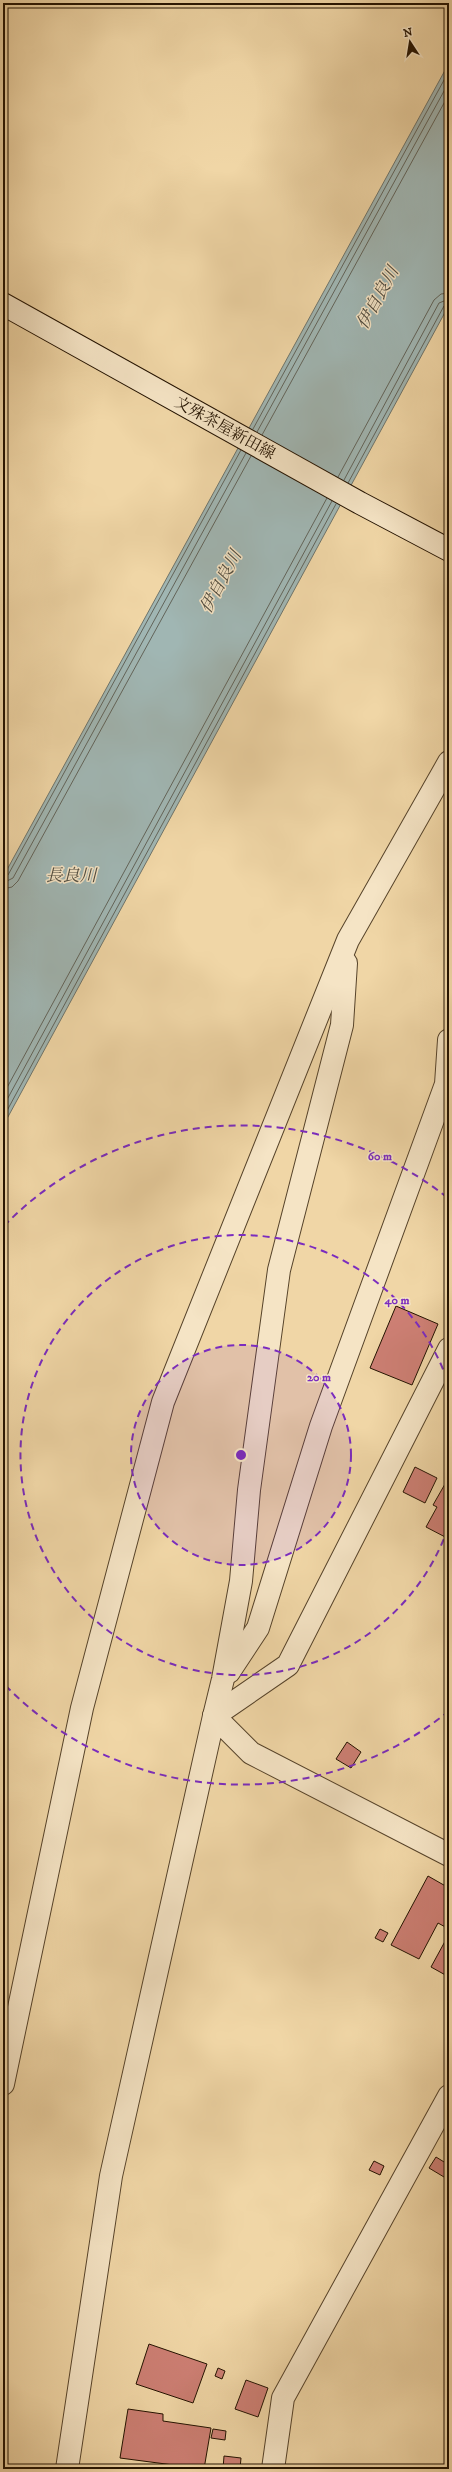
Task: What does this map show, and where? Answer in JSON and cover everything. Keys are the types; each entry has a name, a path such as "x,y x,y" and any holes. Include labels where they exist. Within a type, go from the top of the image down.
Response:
{"street":[{"name":"文殊茶屋新田線","path":"3,304 353,499 449,550"},
{"path":"3,2084 82,1708 163,1402 348,940 449,762"},
{"path":"67,2469 111,2176 223,1679 241,1581 250,1490 279,1270 342,1025 348,940"},
{"path":"223,1679 258,1628 321,1426 446,1084 449,1040"},
{"path":"214,1716 288,1665 449,1349"},
{"path":"214,1716 251,1753 449,1855"},
{"path":"273,2469 283,2398 449,2096"}],"water":[{"name":"長良川","path":"449,63 449,305 3,1126 3,877"}],"building":[{"path":"396,1306 438,1324 412,1385 370,1368"},
{"path":"415,1467 437,1478 425,1503 403,1492"},
{"path":"445,1484 449,1486 449,1539 426,1527 437,1507 433,1505"},
{"path":"347,1742 361,1752 351,1768 336,1759"},
{"path":"428,1876 449,1888 449,1929 438,1923 419,1959 391,1945"},
{"path":"380,1929 388,1933 383,1942 375,1938"},
{"path":"449,1934 449,1977 431,1967"},
{"path":"436,2157 449,2165 449,2180 429,2168"},
{"path":"374,2161 384,2166 380,2175 369,2170"},
{"path":"149,2344 207,2364 193,2403 136,2384"},
{"path":"218,2368 225,2371 222,2379 215,2376"},
{"path":"246,2380 268,2388 258,2417 235,2409"},
{"path":"128,2409 163,2414 163,2421 211,2428 204,2469 120,2458"},
{"path":"213,2429 226,2431 225,2440 211,2438"},
{"path":"224,2456 241,2458 240,2469 223,2469"}],"water label":[{"name":"伊自良川","path":"378,298"},
{"name":"伊自良川","path":"221,582"}]}
